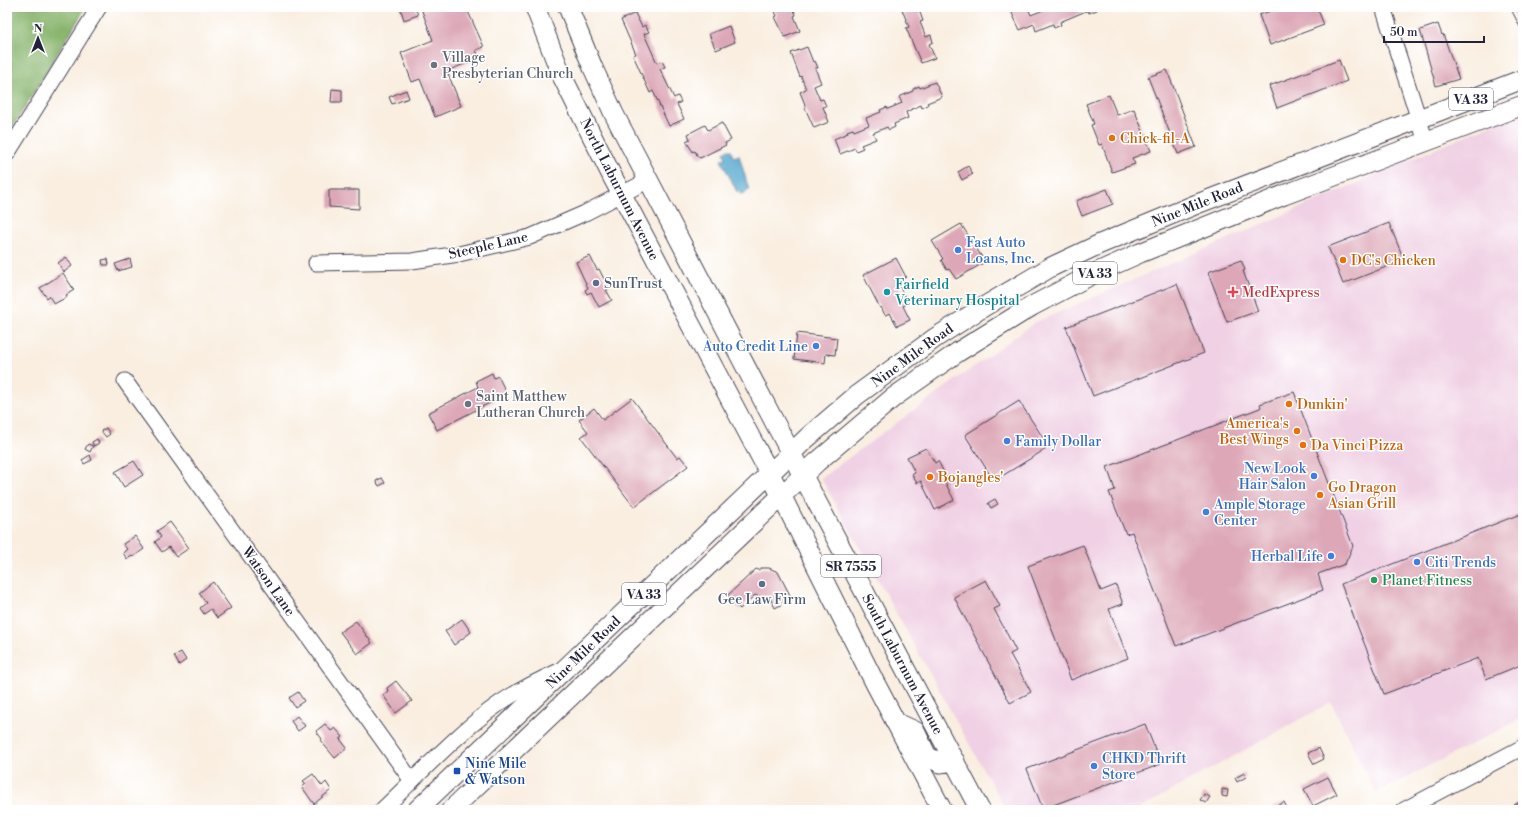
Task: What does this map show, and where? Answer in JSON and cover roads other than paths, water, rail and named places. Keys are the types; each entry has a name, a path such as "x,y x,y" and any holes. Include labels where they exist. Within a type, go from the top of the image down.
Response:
{"main road":[{"name":"North Laburnum Avenue","path":"535,7 561,74 622,194 781,495"},
{"name":"North Laburnum Avenue","path":"568,7 599,81 649,180 792,453"},
{"name":"Nine Mile Road","path":"417,810 792,453 857,395 898,364 971,314 1051,267 1100,244 1418,118 1523,79"},
{"name":"Nine Mile Road","path":"451,810 802,475 874,413 926,373 979,338 1032,306 1070,286 1165,242 1523,105"},
{"name":"South Laburnum Avenue","path":"792,453 802,475 980,810"},
{"path":"781,495 895,722 942,810"},
{"path":"895,722 915,731 927,756 940,763 955,761"}],"street":[{"path":"7,154 99,7"},
{"path":"1384,7 1426,142"},
{"name":"Steeple Lane","path":"316,263 399,262 459,254 530,236 585,213 649,180"},
{"name":"Watson Lane","path":"124,381 412,781"},
{"path":"382,810 464,732 501,702 539,680 567,667"},
{"path":"1404,810 1523,747"}],"water":[{"path":"727,150 731,150 733,157 739,155 749,190 746,193 740,194 739,191 737,192 721,160 726,158 724,154"}],"place":[{"name":"Village Presbyterian Church","path":"434,65"},
{"name":"Chick-fil-A","path":"1112,138"},
{"name":"Fast Auto Loans, Inc.","path":"958,250"},
{"name":"DC's Chicken","path":"1343,260"},
{"name":"SunTrust","path":"596,283"},
{"name":"Fairfield Veterinary Hospital","path":"887,292"},
{"name":"MedExpress","path":"1233,292"},
{"name":"Auto Credit Line","path":"816,346"},
{"name":"Saint Matthew Lutheran Church","path":"468,404"},
{"name":"Dunkin'","path":"1289,404"},
{"name":"America's Best Wings","path":"1297,431"},
{"name":"Family Dollar","path":"1007,441"},
{"name":"Da Vinci Pizza","path":"1303,445"},
{"name":"New Look Hair Salon","path":"1314,476"},
{"name":"Bojangles'","path":"930,477"},
{"name":"Go Dragon Asian Grill","path":"1320,495"},
{"name":"Ample Storage Center","path":"1206,512"},
{"name":"Herbal Life","path":"1331,556"},
{"name":"Citi Trends","path":"1417,562"},
{"name":"Planet Fitness","path":"1374,580"},
{"name":"Gee Law Firm","path":"762,584"},
{"name":"CHKD Thrift Store","path":"1094,766"},
{"name":"Nine Mile & Watson","path":"457,771"}]}
